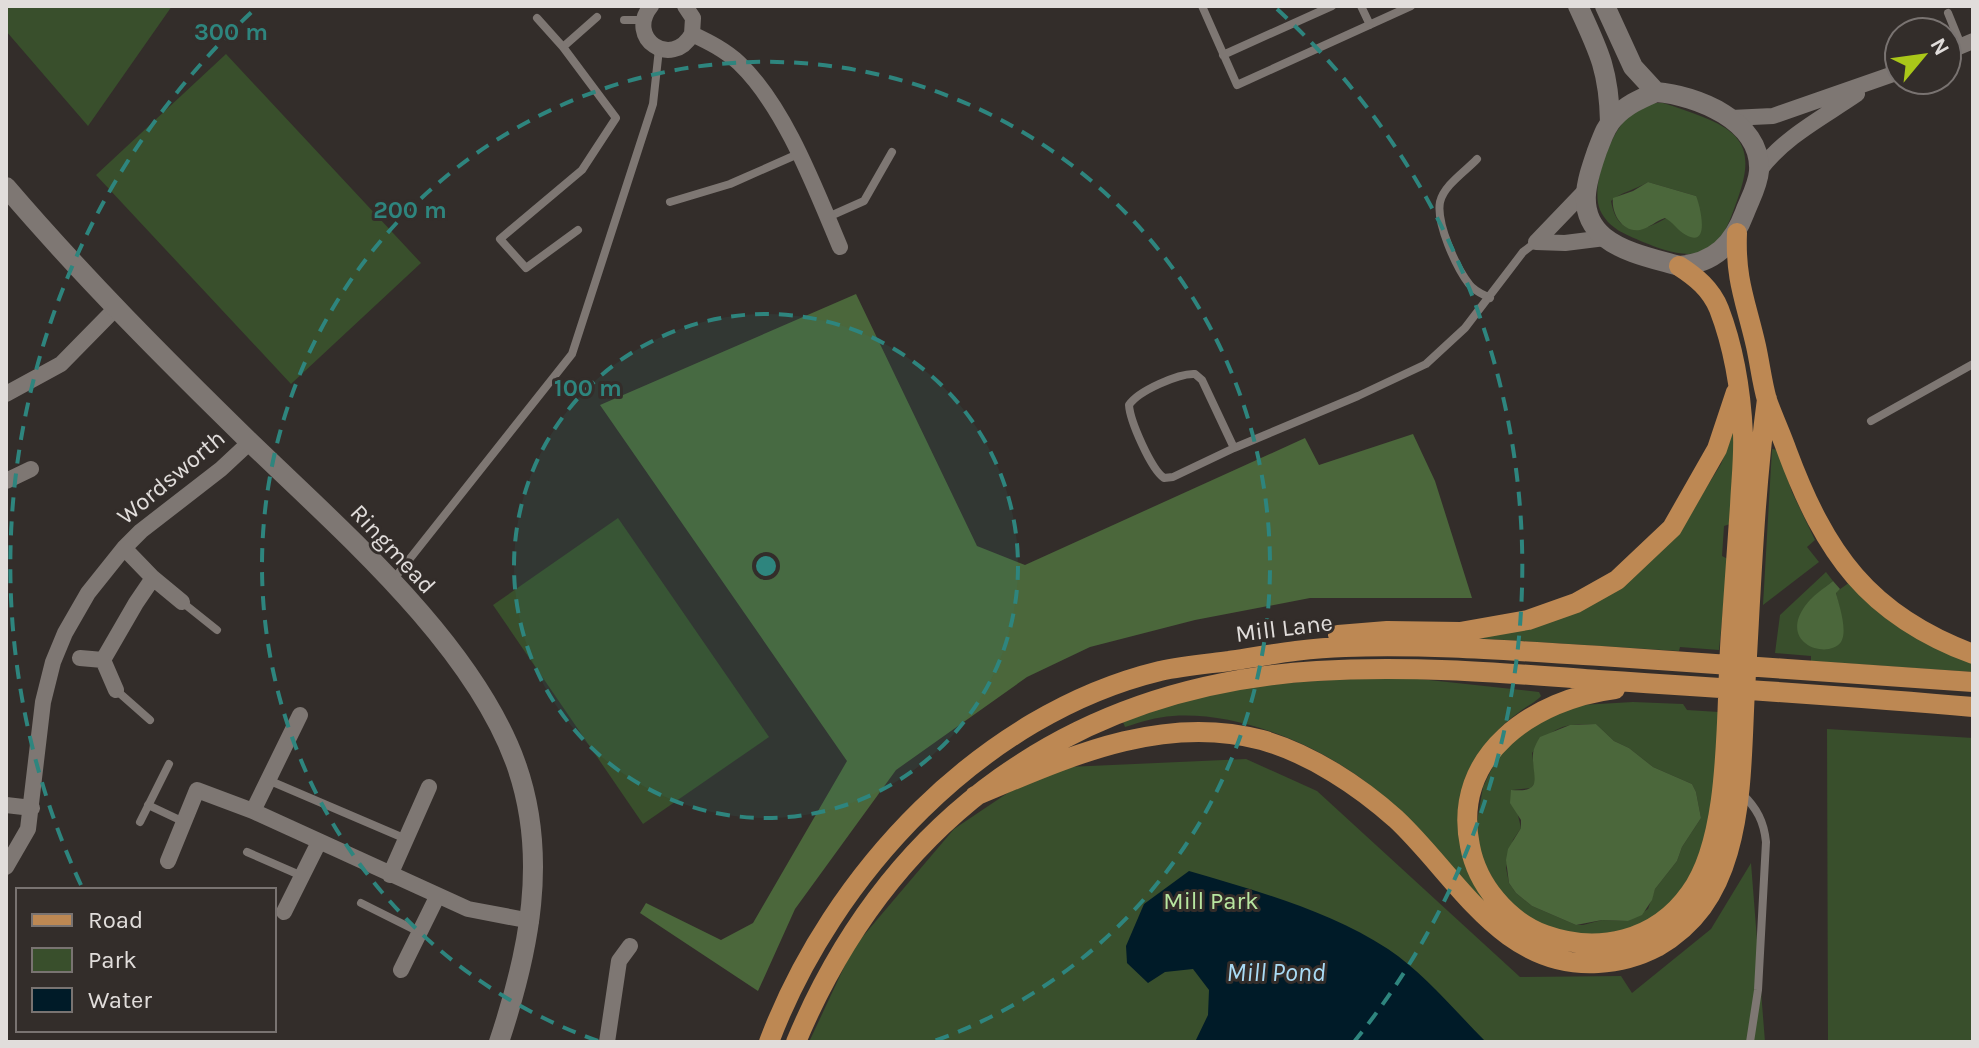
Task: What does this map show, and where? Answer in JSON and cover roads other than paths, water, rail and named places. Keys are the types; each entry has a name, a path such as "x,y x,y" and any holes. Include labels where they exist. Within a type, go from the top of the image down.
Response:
{"main road":[{"path":"1737,233 1737,274 1767,399 1826,539 1851,573 1906,622 1973,654"},
{"path":"1661,684 1581,695 1556,704 1511,731 1492,750 1473,785 1469,842 1477,870 1495,897 1524,925 1567,942 1585,945 1617,942 1653,927 1691,893 1706,862 1715,824 1723,773 1743,455 1742,417 1731,353 1718,306 1707,288 1679,266"},
{"path":"1162,671 1224,650 1330,635 1387,631 1460,632 1528,620 1576,603 1617,580 1672,528 1717,449 1737,387"},
{"path":"975,796 1063,759 1148,735 1216,733 1263,741 1323,767 1380,806 1413,836 1485,918 1519,943 1547,957 1591,963 1621,960 1651,950 1682,930 1705,905 1715,889 1730,848 1739,791 1756,518 1767,399"},
{"name":"Mill Lane","path":"769,1042 798,975 847,895 892,840 940,793 1004,742 1032,724 1093,695 1162,671 1307,649 1348,646 1518,651 1973,682"},
{"name":"Mill Lane","path":"796,1042 824,977 858,924 920,847 975,796 1033,755 1115,714 1171,695 1225,683 1316,671 1410,670 1661,684 1973,707"}],"street":[{"path":"647,13 648,40 659,49 679,48 692,34 693,18 685,6"},
{"path":"1536,242 1584,192 1610,122 1604,63 1578,6"},
{"path":"1605,6 1633,67 1656,92 1686,99 1731,118 1750,138 1759,171"},
{"path":"692,34 719,47 759,85 779,115 840,247"},
{"path":"1731,118 1773,116 1883,78"},
{"path":"1584,192 1587,214 1605,238 1637,253 1679,266 1697,263 1713,256 1737,233 1759,171 1771,154 1784,142 1878,80"},
{"path":"1610,122 1626,106 1656,92"},
{"name":"Ringmead","path":"6,187 117,307 391,582 453,653 502,732 517,766 536,868 531,921 512,1003 499,1042"},
{"path":"1536,242 1565,243 1605,238"},
{"path":"6,373 11,392 61,364 117,307"},
{"name":"Wordsworth","path":"6,867 28,829 43,702 53,662 65,633 88,593 124,548 250,442"},
{"path":"6,481 31,469"},
{"name":"Wordsworth","path":"124,548 182,602"},
{"path":"103,660 153,578"},
{"path":"80,658 103,660"},
{"path":"103,660 116,690"},
{"path":"253,811 300,715"},
{"path":"390,875 429,787"},
{"path":"168,861 197,790 253,811 437,897 468,909 531,921"},
{"path":"6,805 32,808"},
{"path":"284,912 319,842"},
{"path":"401,970 437,897"},
{"path":"607,1042 619,961 630,946"}],"lane":[{"path":"1202,6 1237,85 1411,6"},
{"path":"1223,55 1332,6"},
{"path":"1361,6 1370,25"},
{"path":"624,20 647,13"},
{"path":"563,47 597,17"},
{"path":"537,18 563,47 616,118 582,170 500,239 526,268 578,230"},
{"path":"391,582 572,354 653,104 659,49"},
{"path":"828,217 864,201 892,152"},
{"path":"670,202 730,184 798,154"},
{"path":"1477,159 1446,190 1440,201 1440,218 1446,239 1468,284 1490,298"},
{"path":"1234,448 1202,380 1195,374 1185,374 1136,395 1129,405 1156,471 1164,478 1173,477 1426,364 1465,328 1523,252 1536,242"},
{"path":"1871,421 1973,364"},
{"name":"Wordsworth","path":"182,602 217,630"},
{"path":"116,690 150,720"},
{"path":"140,822 169,764"},
{"path":"1723,773 1753,805 1765,828 1758,990 1750,1042"},
{"path":"268,780 406,839"},
{"path":"148,805 184,822"},
{"path":"247,852 302,876"},
{"path":"361,903 419,932"}],"water":[{"name":"Mill Pond","path":"1189,871 1317,912 1365,935 1415,970 1486,1042 1195,1042 1208,1015 1209,990 1193,969 1165,972 1148,983 1127,963 1126,946 1144,904"}],"park label":[{"name":"Mill Park","path":"1211,901"}]}
